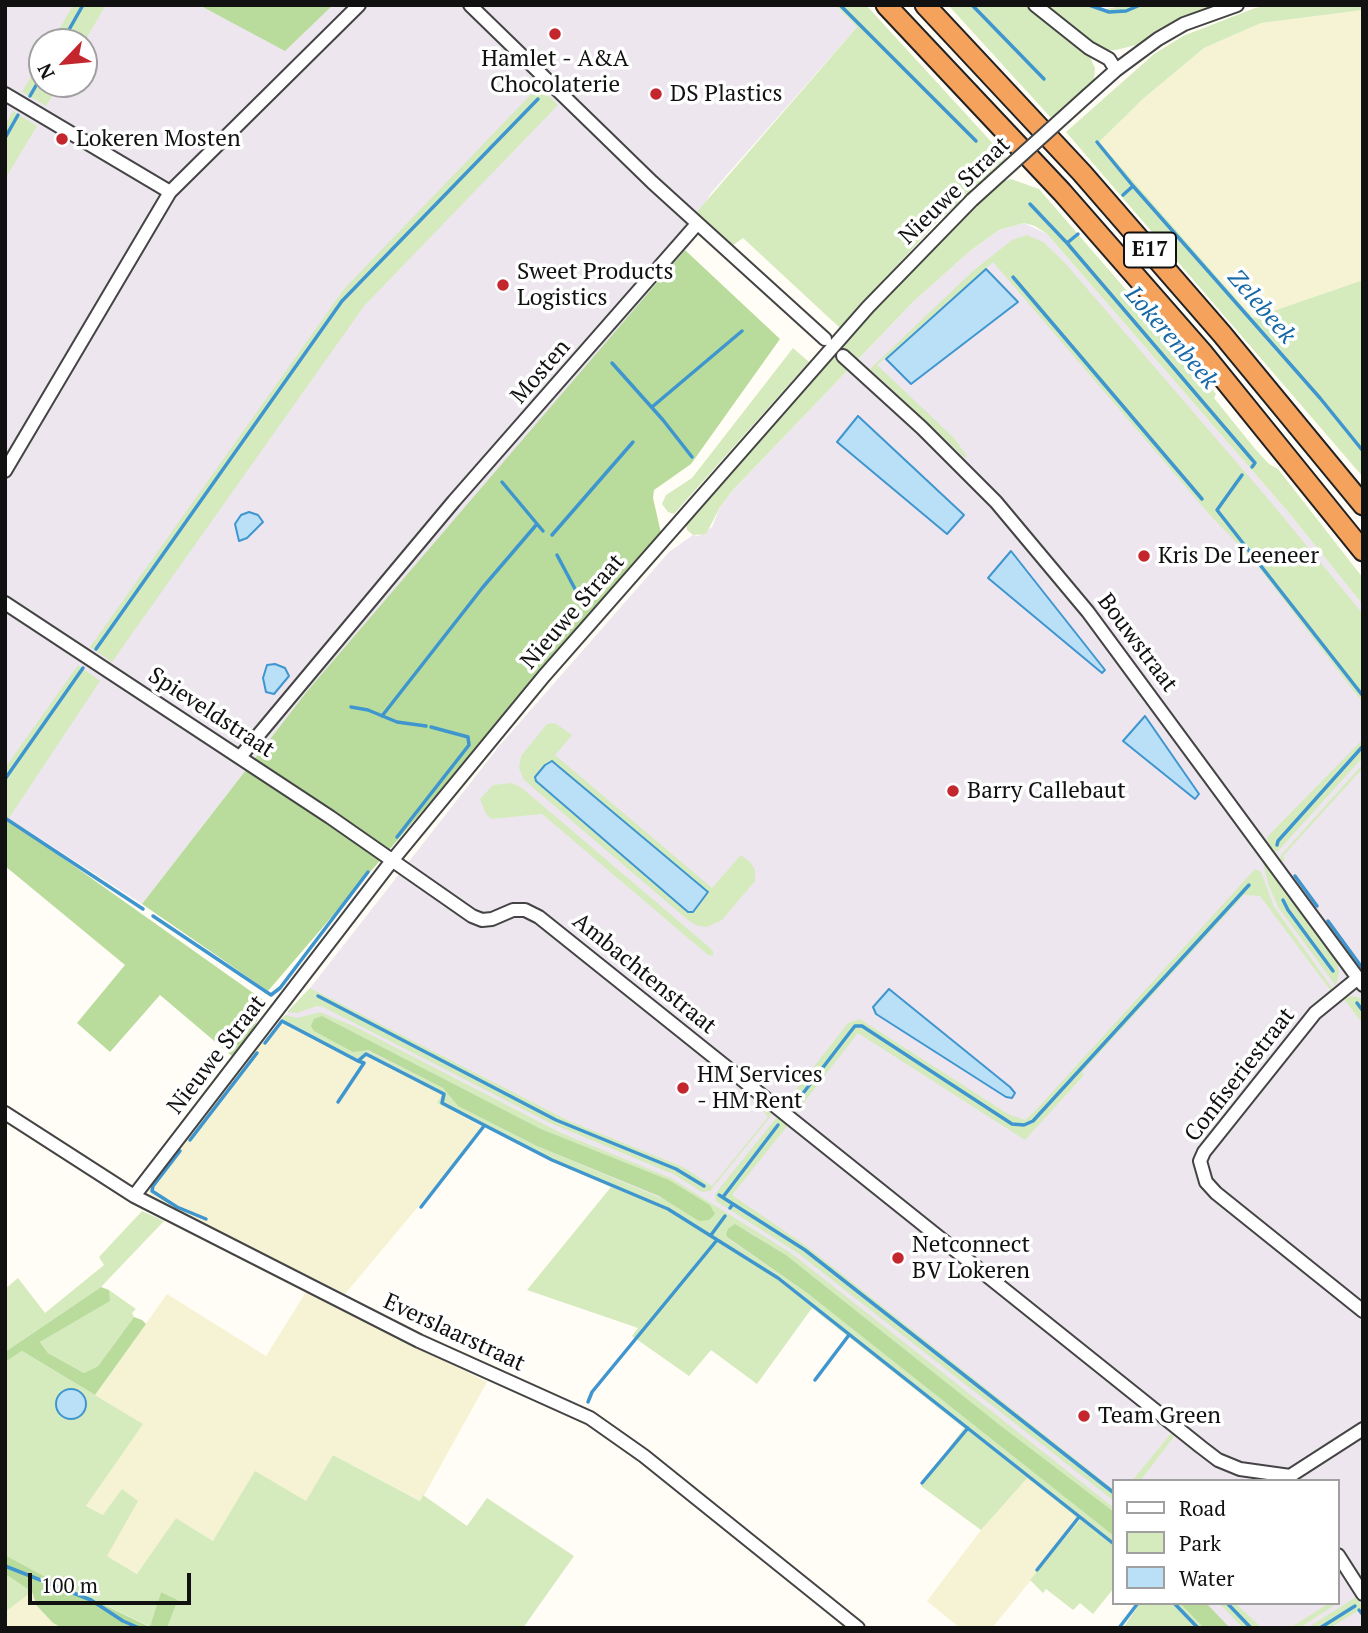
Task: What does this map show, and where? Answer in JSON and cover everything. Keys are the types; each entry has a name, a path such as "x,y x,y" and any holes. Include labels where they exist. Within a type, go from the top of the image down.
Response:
{"highway":[{"name":"E17","path":"886,5 1062,192 1202,352 1363,551"},
{"name":"E17","path":"925,5 1091,183 1223,334 1363,505"}],"street":[{"path":"5,471 170,192 359,5"},
{"path":"470,5 697,224 825,339"},
{"path":"1034,5 1089,48 1109,59 1116,70"},
{"name":"Nieuwe Straat","path":"134,1196 391,862 553,666 887,286 972,200 1116,70 1158,39 1184,24 1237,5"},
{"path":"5,94 170,192"},
{"name":"Mosten","path":"240,757 454,502 697,224"},
{"name":"Bouwstraat","path":"843,356 960,465 1007,514 1088,612 1360,981"},
{"name":"Spieveldstraat","path":"5,603 330,817 391,862"},
{"name":"Ambachtenstraat","path":"391,862 472,916 492,919 513,910 525,910 539,917 1200,1447 1218,1460 1240,1469 1291,1478"},
{"name":"Confiseriestraat","path":"1360,981 1315,1013 1200,1161 1206,1182 1216,1193 1363,1311"},
{"name":"Everslaarstraat","path":"5,1113 134,1196 419,1341 590,1418 644,1456 858,1628"},
{"path":"1291,1478 1363,1429"},
{"path":"1340,1558 1363,1594"}],"shaded area":[{"path":"5,5 199,5 285,50 333,5 835,5 857,27 711,193 694,222 695,239 308,690 142,904 5,816"},
{"path":"1363,10 1363,280 1253,318 1099,142 1144,98 1204,48 1261,23"},
{"path":"1024,223 1047,234 1289,513 1363,605 1363,1628 1194,1628 1172,1605 1340,1605 1340,1479 1112,1479 1112,1545 777,1280 657,1206 551,1161 279,1022 310,988 500,745 669,552 693,535 698,536 712,527 720,507 733,490 913,302 970,251 999,230"},
{"path":"282,1024 359,1063 366,1055 443,1095 437,1103 484,1128 345,1294 150,1197 148,1187 262,1041 265,1043"},
{"path":"306,1292 487,1382 421,1501 333,1455 306,1502 213,1541 176,1518 138,1574 107,1556 103,1515 86,1506 142,1424 95,1395 167,1294 266,1356"},
{"path":"1026,1477 1080,1520 992,1628 960,1628 927,1601"},
{"path":"32,1592 37,1606 53,1623 62,1628 5,1628 5,1612"}],"green space":[{"path":"73,5 106,5 92,28 60,28"},
{"path":"199,5 333,5 285,51"},
{"path":"835,5 866,5 1008,160 937,222 840,328 743,238 732,246 695,214 857,27"},
{"path":"948,5 1029,5 1087,51 1095,68 1094,80 1054,121"},
{"path":"1040,5 1091,5 1101,10 1127,5 1215,5 1184,18 1140,44 1104,50 1090,44"},
{"path":"1271,5 1363,5 1363,10 1261,23 1204,48 1144,98 1099,142 1253,318 1363,280 1363,477 1066,132 1154,54 1183,36 1255,8"},
{"path":"28,82 28,96 22,92"},
{"path":"539,86 558,105 364,306 112,662 90,647 344,289"},
{"path":"32,98 51,98 46,106"},
{"path":"13,111 37,126 5,179 5,125"},
{"path":"1011,179 1039,189 1216,394 1214,398 1256,450 1278,469 1363,578 1363,605 1289,513 1047,234 1024,223 999,230 970,251 913,302 733,490 720,507 706,534 693,535 687,530 686,523 690,517 911,267 957,221 1004,181"},
{"path":"1027,235 1043,242 1065,263 1269,500 1363,614 1363,703 1253,560 1209,514 993,262 877,365 954,438 967,456 965,458 870,369 973,271 1012,240"},
{"path":"685,250 780,339 691,464 654,490 653,498 661,533 268,991 142,904 308,690"},
{"path":"793,348 809,362 674,514 668,512 662,504 666,495 692,478"},
{"path":"78,665 100,681 9,818 5,816 5,768"},
{"path":"555,723 572,735 555,755 712,888 741,855 751,863 755,870 755,881 722,920 707,927 689,921 524,780 519,768 521,756 547,724"},
{"path":"1363,739 1363,757 1279,850 1274,853 1274,848 1270,850 1266,844 1268,836"},
{"path":"1363,764 1363,768 1283,856 1285,860 1279,863 1281,855"},
{"path":"512,783 522,788 709,947 713,956 708,955 542,814 491,819 480,799 493,785"},
{"path":"5,817 266,1002 252,1031 232,1056 160,995 110,1052 77,1023 125,965 5,866"},
{"path":"1265,862 1337,960 1339,973 1336,986 1278,907 1268,883 1263,863"},
{"path":"1255,869 1261,872 1274,907 1333,989 1331,991 1260,896 1244,895 1082,1072 1084,1075 1025,1140 858,1033 798,1110 793,1112 783,1106 848,1023 860,1019 1008,1114 1025,1120"},
{"path":"310,988 569,1121 683,1167 712,1186 768,1117 761,1108 771,1112 770,1117 710,1191 702,1192 673,1174 550,1123 323,1007 317,1006 297,1013 287,1012"},
{"path":"1354,996 1363,999 1363,1024 1343,998"},
{"path":"320,1012 356,1027 561,1133 671,1178 791,1253 1112,1506 1112,1510 786,1255 746,1230 726,1234 727,1238 806,1292 1112,1534 1112,1590 1093,1614 1080,1603 1073,1610 1046,1589 1043,1593 1030,1580 1080,1520 1027,1478 981,1530 921,1486 964,1428 812,1308 757,1384 711,1350 689,1376 632,1336 638,1328 527,1290 611,1187 551,1161 437,1103 442,1095 366,1056 359,1063 279,1022 285,1015 297,1018","holes":["322,1016 541,1129 669,1180 710,1205 665,1200 537,1146 458,1106 443,1088 364,1049"]},
{"path":"322,1016 541,1129 669,1180 710,1205 715,1214 709,1220 699,1221 659,1196 537,1146 458,1106 443,1088 368,1050 353,1052 314,1031 311,1026 314,1019"},
{"path":"777,1117 788,1125 732,1195 805,1245 1112,1488 1112,1499 799,1254 716,1201 715,1194"},
{"path":"142,1211 164,1221 101,1287 5,1352 5,1289 18,1278 45,1313 104,1265 99,1257"},
{"path":"735,1224 786,1255 1112,1510 1112,1534 806,1292 727,1237 728,1229"},
{"path":"101,1287 109,1290 110,1301 40,1342 48,1353 84,1373 98,1366 134,1317 142,1320 146,1324 95,1395 22,1351 5,1362 5,1352"},
{"path":"109,1290 136,1309 132,1313 134,1317 98,1366 84,1373 48,1353 40,1342 109,1301"},
{"path":"22,1351 143,1424 86,1506 103,1515 122,1489 138,1501 107,1556 137,1574 176,1518 213,1541 255,1471 306,1501 333,1455 420,1501 423,1495 467,1526 487,1498 574,1556 523,1628 167,1628 178,1600 161,1592 151,1627 5,1555 5,1362"},
{"path":"1172,1432 1173,1438 1142,1479 1134,1479"},
{"path":"5,1555 150,1627 161,1592 178,1600 167,1628 62,1628 53,1623 37,1606 32,1592 5,1574"},
{"path":"5,1574 32,1592 5,1612"},
{"path":"1356,1597 1363,1607 1356,1612 1330,1628 1307,1628"},
{"path":"1139,1605 1182,1605 1204,1628 1123,1628"},
{"path":"1182,1605 1208,1605 1230,1628 1204,1628"},
{"path":"1221,1605 1237,1605 1262,1628 1243,1628"},
{"path":"1326,1605 1335,1605 1299,1628 1290,1628"}],"water":[{"path":"986,269 1018,302 911,384 886,359"},
{"path":"858,416 964,515 947,534 837,442"},
{"path":"249,512 258,515 263,522 247,538 239,541 235,524 241,515"},
{"path":"1011,551 1105,670 1102,673 988,578"},
{"path":"275,664 285,668 289,676 274,694 266,692 263,678 267,665"},
{"path":"1145,716 1199,794 1195,799 1123,741"},
{"path":"552,761 708,892 693,912 688,912 536,781 535,777"},
{"path":"889,989 1010,1087 1015,1093 1012,1098 1006,1097 876,1014 873,1007"},
{"path":"71,1389 82,1393 86,1404 82,1415 71,1419 60,1415 56,1404 60,1393"}],"waterway":[{"path":"70,28 83,5"},
{"path":"840,5 976,141"},
{"name":"Lokerenbeek","path":"972,5 1044,79"},
{"path":"1089,5 1109,12 1126,11 1140,5"},
{"path":"96,649 342,301 538,99"},
{"path":"5,138 18,115"},
{"name":"Zelebeek","path":"1097,142 1363,451"},
{"name":"Lokerenbeek","path":"1123,195 1133,186"},
{"path":"1030,204 1067,243"},
{"name":"Lokerenbeek","path":"1078,234 1067,243 1255,463 1252,467"},
{"path":"1013,277 1202,499"},
{"path":"652,407 742,331"},
{"path":"612,363 692,457"},
{"path":"552,535 633,442"},
{"name":"Lokerenbeek","path":"1242,475 1217,510 1363,696"},
{"path":"502,482 543,531"},
{"path":"382,716 483,587 537,524"},
{"path":"557,555 583,604"},
{"path":"5,779 83,668"},
{"path":"351,707 368,710 397,722 426,726"},
{"path":"397,837 469,745 468,737 431,727"},
{"name":"Lokerenbeek","path":"1277,845 1363,746"},
{"path":"5,818 143,909"},
{"path":"153,916 271,995 280,988 368,872"},
{"path":"1295,876 1317,906"},
{"path":"794,1105 855,1026 862,1026 1012,1124 1024,1125 1033,1121 1249,885"},
{"name":"Lokerenbeek","path":"1283,900 1333,971"},
{"path":"1328,921 1363,969"},
{"path":"318,996 556,1120 676,1169 704,1186"},
{"name":"Lokerenbeek","path":"1357,1003 1363,1011"},
{"path":"265,1043 282,1021 358,1061 366,1054 444,1094 442,1103 552,1160 668,1209 778,1278 1112,1542"},
{"path":"190,1140 257,1053"},
{"path":"338,1102 364,1063 358,1061"},
{"path":"723,1197 778,1125"},
{"path":"421,1207 484,1126"},
{"path":"180,1151 152,1191 177,1207 206,1219"},
{"path":"719,1195 733,1204"},
{"path":"730,1208 733,1204 805,1250 1112,1491"},
{"path":"711,1235 725,1216"},
{"path":"588,1402 592,1392 717,1240"},
{"path":"815,1380 849,1335"},
{"path":"922,1483 968,1428"},
{"path":"1037,1570 1079,1517"},
{"path":"5,1566 91,1600 139,1628"},
{"path":"1119,1628 1136,1605"},
{"path":"1176,1605 1198,1628"},
{"path":"1229,1605 1251,1628"},
{"path":"1320,1628 1355,1606"},
{"path":"1359,1610 1363,1615"}],"place":[{"name":"Hamlet - A&A Chocolaterie","path":"555,34"},
{"name":"DS Plastics","path":"656,94"},
{"name":"Lokeren Mosten","path":"62,139"},
{"name":"Sweet Products Logistics","path":"503,285"},
{"name":"Kris De Leeneer","path":"1144,556"},
{"name":"Barry Callebaut","path":"953,791"},
{"name":"HM Services - HM Rent","path":"683,1088"},
{"name":"Netconnect BV Lokeren","path":"898,1258"},
{"name":"Team Green","path":"1084,1416"}]}
